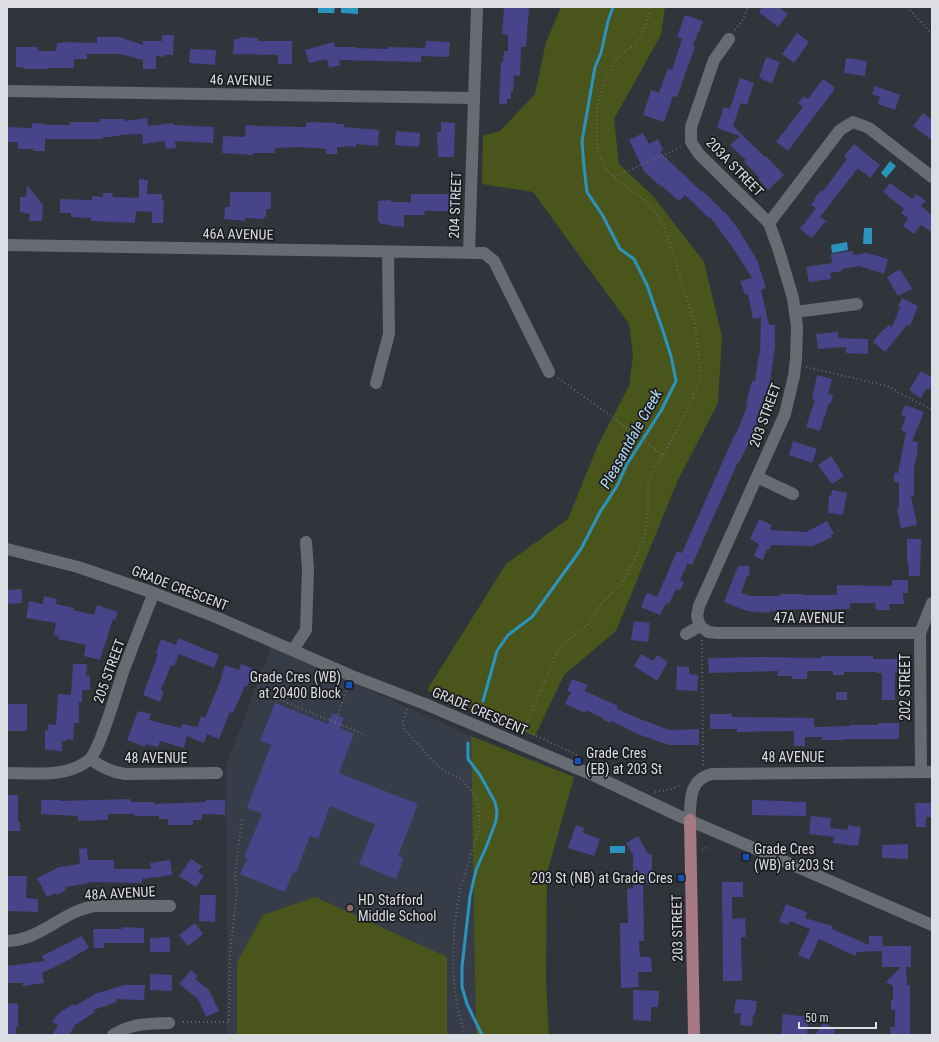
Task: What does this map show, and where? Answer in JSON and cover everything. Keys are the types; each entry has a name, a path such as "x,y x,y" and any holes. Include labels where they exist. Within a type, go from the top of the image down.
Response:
{"main road":[{"name":"203 STREET","path":"690,820 694,1035"}],"street":[{"name":"204 STREET","path":"477,7 468,252 484,252 494,261 549,372"},
{"name":"203A STREET","path":"730,39 714,60 691,127 691,142 699,154 769,223"},
{"name":"46 AVENUE","path":"7,92 474,98"},
{"path":"769,223 840,130 853,122 869,128 932,177"},
{"name":"203 STREET","path":"700,626 697,616 699,606 785,414 792,386 796,359 795,312 790,285 769,223"},
{"name":"46A AVENUE","path":"7,245 388,252 468,252"},
{"path":"376,383 389,334 388,252"},
{"path":"795,312 857,304"},
{"path":"757,477 793,494"},
{"path":"293,650 306,630 308,570 306,542"},
{"name":"GRADE CRESCENT","path":"7,550 78,567 154,593 218,618 352,676 423,703 595,776 690,820 932,925"},
{"name":"205 STREET","path":"90,759 100,740 123,673 154,593"},
{"name":"202 STREET","path":"927,772 920,633 932,603"},
{"path":"686,634 700,626"},
{"name":"47A AVENUE","path":"700,626 708,632 717,633 920,633"},
{"path":"7,773 64,772 74,769 90,759"},
{"name":"48 AVENUE","path":"90,759 104,768 125,774 217,773"},
{"name":"48 AVENUE","path":"690,820 691,795 696,784 704,776 712,774 927,772"},
{"name":"48A AVENUE","path":"7,941 34,935 72,913 86,907 170,906"},
{"path":"113,1035 129,1026 169,1023"}],"path":[{"path":"577,755 524,730 560,648 587,625 602,603 622,582 635,559 645,534 648,510 648,484 655,466 663,455 689,407 701,377 695,324 664,225 654,210 642,198 622,184 604,167 597,147 597,107 604,82 614,62 625,51 637,43 644,30 651,7"},
{"path":"730,39 748,7"},
{"path":"907,7 932,34"},
{"path":"614,177 691,142"},
{"path":"803,367 887,386 932,410"},
{"path":"549,372 663,455"},
{"path":"700,626 703,646 703,765"},
{"path":"335,722 349,685"},
{"path":"276,698 365,735"},
{"path":"408,709 403,721 404,729 432,760 444,771 460,778 477,797 480,826 460,890 454,928 453,970 457,1007 465,1035"},
{"path":"650,791 667,790 676,788 682,784"},
{"path":"183,1022 229,1022 230,953 237,891 235,874 242,818"},
{"path":"703,849 709,846"}],"shaded area":[{"name":"HD Stafford Middle School","path":"271,646 471,736 476,1035 227,1035 226,766"}],"green space":[{"path":"561,7 665,7 661,35 614,119 619,164 653,196 704,262 722,337 718,403 678,480 616,631 564,675 535,736 427,690 506,564 568,519 598,445 629,386 633,355 629,324 533,192 482,184 483,136 500,131 535,94 546,42"},
{"path":"471,736 574,777 547,873 546,980 549,1035 476,1035"},
{"path":"315,897 447,957 447,1035 237,1035 237,962 263,915"}],"water":[{"path":"318,7 335,7 334,13 318,13"},
{"path":"341,7 358,7 358,14 341,13"},
{"path":"890,161 896,166 886,178 881,173"},
{"path":"864,228 872,228 872,244 863,244"},
{"path":"847,242 848,250 832,253 831,245"},
{"path":"610,846 625,846 625,853 610,853"}],"building":[{"path":"504,7 529,7 526,47 521,47 520,76 514,75 511,99 507,99 507,104 499,104 501,62 503,62 504,51 508,51 508,35 502,34"},
{"path":"762,7 779,7 788,14 778,27 759,12"},
{"path":"685,15 703,21 693,46 695,47 677,97 673,96 664,122 643,115 651,90 659,93 668,68 672,70 682,39 677,37"},
{"path":"797,33 809,42 794,63 782,54"},
{"path":"162,35 174,35 173,55 165,55 165,57 156,56 156,69 143,69 143,60 120,54 87,54 87,59 74,59 74,68 25,69 16,67 16,47 38,47 38,51 56,51 57,43 97,43 97,37 119,37 143,45 143,41 162,41"},
{"path":"240,37 258,38 258,41 292,41 292,64 278,64 278,55 233,54 234,39 240,39"},
{"path":"426,41 450,42 449,57 421,56 421,62 339,60 340,65 329,68 327,59 309,63 305,50 334,42 335,47 388,49 389,47 425,48"},
{"path":"190,49 216,50 215,65 189,63"},
{"path":"766,57 780,62 772,83 759,78"},
{"path":"846,58 867,61 865,76 844,73"},
{"path":"740,78 754,83 747,105 741,103 733,126 765,157 766,156 784,175 768,190 758,179 760,178 744,162 746,160 730,145 740,136 717,128 724,107 730,109"},
{"path":"823,79 834,87 834,90 788,151 776,142 803,107 798,103 804,96 808,99"},
{"path":"875,86 900,95 895,110 878,104 880,97 872,94"},
{"path":"923,113 932,120 932,140 913,126"},
{"path":"147,118 148,126 173,123 173,125 214,127 213,143 175,141 176,148 166,149 165,141 143,144 142,134 119,135 113,137 103,137 103,139 45,139 45,151 33,151 33,149 18,149 18,142 7,142 7,127 32,128 32,123 46,125 70,125 70,122 100,122 100,119 125,119 125,121"},
{"path":"441,122 455,123 454,157 438,157 437,132 441,132"},
{"path":"306,123 337,123 344,124 344,127 379,130 378,146 356,144 356,147 337,147 337,154 326,154 326,149 300,147 275,148 275,153 253,153 253,155 222,153 223,136 245,137 246,125 306,127"},
{"path":"396,131 420,133 419,147 395,145"},
{"path":"643,133 649,144 658,139 663,150 660,152 725,212 740,231 757,260 766,288 761,290 769,325 775,325 775,346 768,397 764,396 759,417 752,436 739,463 738,462 692,565 688,563 680,580 684,582 680,591 676,589 669,604 666,603 660,615 641,607 647,593 657,597 677,551 682,553 736,434 748,404 746,403 752,381 755,381 760,354 761,317 753,319 748,294 745,295 740,281 752,278 731,245 710,217 709,218 685,195 679,201 644,171 629,140"},
{"path":"854,144 880,165 870,178 858,168 820,217 826,221 812,238 800,229 816,208 811,205 815,200 814,199 820,191 822,192 847,159 844,156"},
{"path":"139,179 148,180 147,194 162,194 162,200 164,200 163,223 152,223 152,212 136,211 135,223 91,221 91,218 71,217 71,213 60,213 60,199 92,200 92,196 103,197 103,193 113,193 112,197 139,198"},
{"path":"890,183 912,199 916,194 926,201 921,206 932,215 932,233 921,225 914,234 903,226 908,218 901,213 904,209 883,192"},
{"path":"27,185 43,205 42,221 29,221 30,214 20,212 20,197 26,197"},
{"path":"230,192 271,192 271,209 266,209 266,217 264,217 264,219 245,218 245,221 224,219 225,207 230,207"},
{"path":"411,194 449,194 449,211 424,211 425,215 404,215 404,227 381,224 378,221 378,201 390,200 392,202 411,202"},
{"path":"853,251 853,255 867,253 888,259 884,274 859,266 830,273 831,279 809,282 806,267 832,263 831,254"},
{"path":"900,269 912,289 898,296 887,277"},
{"path":"902,298 918,306 910,326 907,325 885,352 873,342 883,329 884,330 889,325 892,327"},
{"path":"838,332 838,338 868,339 868,354 846,353 846,347 818,349 816,334"},
{"path":"921,371 932,377 932,385 929,390 926,389 921,398 909,390"},
{"path":"817,375 832,379 828,394 833,395 820,431 806,427 815,400 812,399"},
{"path":"905,405 924,412 912,441 918,442 918,450 914,467 914,496 911,496 917,525 901,528 897,508 899,507 899,482 894,482 894,473 898,473 906,432 901,430 906,417 901,415"},
{"path":"793,441 817,449 812,463 789,455"},
{"path":"831,456 844,476 832,484 818,465"},
{"path":"832,490 847,493 843,515 828,513 829,496 831,496"},
{"path":"759,519 772,525 770,530 806,532 827,521 834,534 831,535 832,537 813,546 771,545 769,550 767,549 763,560 754,556 759,544 750,539"},
{"path":"907,539 921,539 920,576 909,576 907,562"},
{"path":"738,566 749,566 750,576 747,576 741,593 751,596 781,596 780,594 837,595 837,585 892,586 892,580 908,580 908,593 903,593 904,604 889,604 890,610 876,610 875,603 850,603 850,609 776,610 770,611 770,613 747,611 724,602"},
{"path":"22,589 22,603 7,604 7,590"},
{"path":"44,596 57,599 56,604 94,615 97,605 118,612 115,620 113,619 100,660 84,656 86,645 58,639 59,636 54,635 56,623 26,618 29,601 43,604"},
{"path":"634,621 650,623 648,642 631,640"},
{"path":"178,638 219,655 214,668 179,654 174,666 171,665 161,690 164,692 160,702 143,695 158,654 156,653 161,639 176,645"},
{"path":"641,654 653,661 657,655 668,662 657,681 634,666"},
{"path":"821,656 873,656 873,659 898,659 898,673 895,673 895,700 882,700 882,673 877,672 844,672 844,675 833,675 833,671 807,671 807,679 792,679 792,676 777,676 778,671 709,673 708,658 821,658"},
{"path":"73,664 87,664 86,675 90,676 90,690 82,690 82,702 79,702 79,723 74,723 73,740 66,739 66,741 62,741 62,751 45,750 45,730 48,730 48,724 56,725 58,694 71,695"},
{"path":"241,664 254,669 247,687 245,686 233,713 230,712 219,739 207,734 204,743 187,736 184,748 160,741 158,747 146,744 145,747 127,740 138,711 151,714 149,720 181,728 182,724 196,727 198,726 201,716 205,718 222,677 225,665 239,670"},
{"path":"677,666 689,667 689,674 698,675 697,691 676,690"},
{"path":"572,679 588,685 585,691 618,706 617,709 640,719 670,730 699,729 699,745 669,745 640,735 611,721 610,723 586,710 585,713 565,704 571,692 567,691"},
{"path":"836,692 847,692 847,700 836,700"},
{"path":"275,703 328,724 332,713 344,718 340,728 354,734 339,773 418,804 398,856 404,858 396,879 359,864 375,824 330,806 318,839 310,836 296,873 293,872 285,892 240,874 247,858 244,857 262,814 247,808 271,745 260,741"},
{"path":"7,704 27,704 27,731 7,731"},
{"path":"710,714 732,714 732,717 814,718 814,727 899,723 899,739 822,740 822,737 805,737 805,746 794,746 794,731 737,732 737,729 710,729"},
{"path":"7,795 18,795 18,822 20,822 20,831 7,831"},
{"path":"130,799 131,802 154,802 154,804 225,800 225,815 202,814 202,820 193,820 193,825 168,825 168,819 159,819 159,816 108,814 108,820 78,821 78,816 41,814 41,800 60,801"},
{"path":"752,800 806,802 806,816 752,815"},
{"path":"915,803 932,803 932,817 926,817 926,827 916,827"},
{"path":"811,816 831,818 830,828 848,830 848,825 861,827 858,846 833,843 834,837 809,834"},
{"path":"576,825 584,828 583,833 600,839 594,856 568,848"},
{"path":"638,836 648,854 652,854 652,883 643,883 644,941 639,941 640,957 651,957 652,972 638,972 639,987 621,988 620,923 628,923 627,889 633,888 633,855 626,843"},
{"path":"908,844 908,859 882,858 882,845"},
{"path":"87,848 88,860 114,860 114,869 151,869 150,863 170,860 172,875 142,879 142,883 89,882 65,887 66,890 57,895 56,893 47,897 37,878 59,867 80,864 79,849"},
{"path":"191,859 202,866 198,872 204,876 196,887 179,876"},
{"path":"7,876 27,876 26,898 38,899 38,912 7,911"},
{"path":"722,882 743,882 743,897 732,897 732,919 745,918 746,937 741,937 742,981 723,981"},
{"path":"200,895 216,895 215,922 199,921"},
{"path":"786,904 807,912 805,918 833,926 832,929 869,945 869,936 882,936 883,946 911,946 911,967 906,967 907,985 910,985 910,1035 891,1035 890,1027 895,1027 895,1010 891,1010 893,986 886,982 901,967 882,967 882,951 857,952 855,956 819,939 809,960 798,955 810,929 790,921 788,925 779,922"},
{"path":"195,923 203,934 188,946 179,935"},
{"path":"122,927 144,928 144,943 104,943 104,948 94,948 93,929 122,929"},
{"path":"82,936 89,948 42,973 44,983 23,986 23,983 7,983 7,966 45,961 42,956"},
{"path":"170,937 170,952 150,952 150,938"},
{"path":"191,970 198,976 195,979 209,990 219,1011 206,1017 198,999 179,984"},
{"path":"150,974 172,975 172,991 150,990"},
{"path":"124,985 145,985 144,1000 116,999 117,1002 93,1010 95,1012 75,1025 69,1035 52,1035 58,1025 52,1022 58,1014 73,1004 75,1006 95,994"},
{"path":"633,990 659,991 658,1007 651,1007 651,1021 633,1020"},
{"path":"736,999 757,1001 752,1026 740,1025 741,1013 734,1013"},
{"path":"7,1003 18,1004 18,1027 16,1027 16,1035 7,1035"},
{"path":"783,1014 809,1017 807,1035 781,1035"},
{"path":"824,1022 836,1030 833,1035 815,1035"}],"waterway":[{"name":"Pleasantdale Creek","path":"483,701 497,651 508,635 532,617 581,549 600,512 617,486 627,464 661,411 676,381 671,356 647,285 634,259 620,249 603,216 587,192 582,141 595,67 601,53 608,21 613,7"},
{"name":"Pleasantdale Creek","path":"468,743 468,759 480,775 495,802 497,812 496,821 476,870 470,896 462,967 462,987 467,1004 482,1035"}],"place":[{"name":"Grade Cres (WB) at 20400 Block","path":"349,685"},
{"name":"Grade Cres (EB) at 203 St","path":"578,761"},
{"name":"Grade Cres (WB) at 203 St","path":"746,857"},
{"name":"203 St (NB) at Grade Cres","path":"681,878"},
{"name":"HD Stafford Middle School","path":"350,908"}]}
